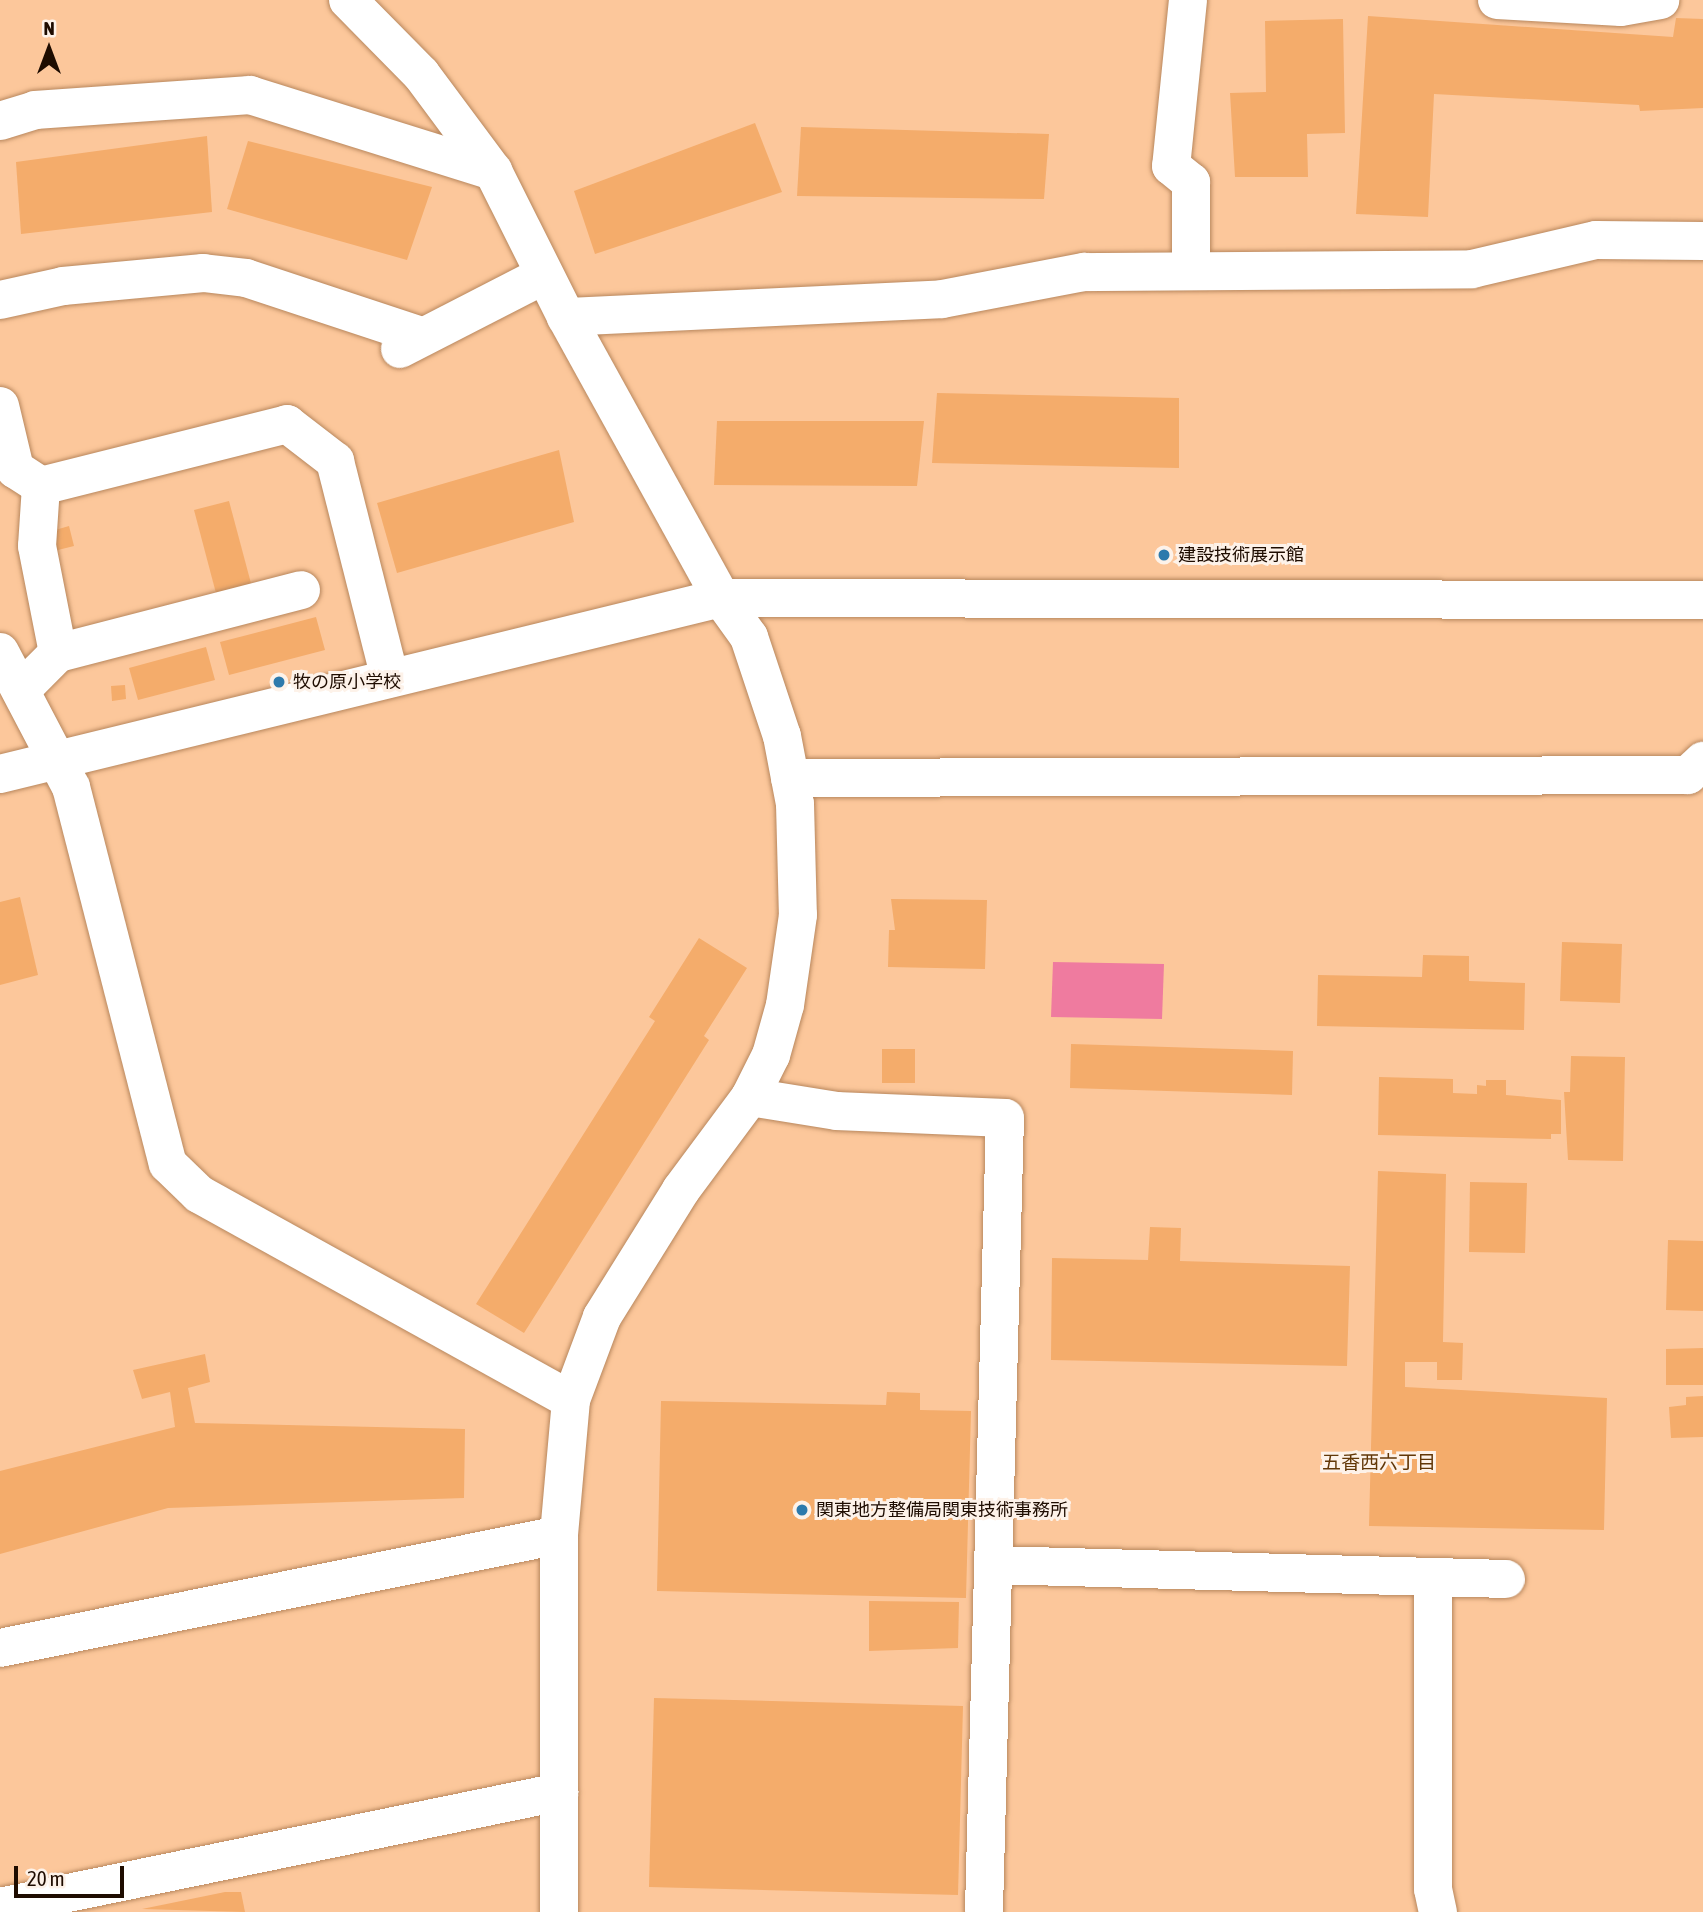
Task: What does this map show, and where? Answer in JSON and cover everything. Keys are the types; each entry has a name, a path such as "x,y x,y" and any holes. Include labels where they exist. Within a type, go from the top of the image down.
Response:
{"street":[{"path":"348,0 421,74 493,171 566,317 721,598 755,653 790,778 798,915 785,1005 771,1055 750,1097 681,1190 602,1317 570,1400 559,1535 559,1912"},
{"path":"1188,0 1171,166 1191,182 1191,271"},
{"path":"1497,0 1621,7 1660,0"},
{"path":"3,113 250,94 493,171"},
{"path":"566,317 942,299 1084,272 1472,269 1596,240 1703,241"},
{"path":"0,300 63,286 203,273 246,278 409,343 544,275"},
{"path":"0,406 15,469 41,486 287,424 335,461 390,678"},
{"path":"41,486 37,546 58,653"},
{"path":"22,689 58,653 301,590"},
{"path":"0,774 721,598 1703,600"},
{"path":"0,652 59,758 168,1164 199,1194 570,1400"},
{"path":"790,778 1688,775 1703,761"},
{"path":"750,1097 837,1111 1005,1118 984,1912"},
{"path":"0,1648 559,1535"},
{"path":"993,1565 1506,1579"},
{"path":"1433,1578 1433,1889 1438,1912"},
{"path":"0,1908 559,1792"}],"shaded area":[{"path":"1053,962 1164,964 1162,1019 1051,1017"}],"building":[{"path":"1368,16 1673,37 1676,18 1703,19 1703,108 1640,111 1639,105 1434,94 1428,217 1356,214"},
{"path":"1343,19 1345,133 1307,134 1308,177 1235,177 1230,93 1266,92 1265,21"},
{"path":"755,123 782,192 595,254 574,191"},
{"path":"801,127 1049,134 1044,199 797,196"},
{"path":"207,136 212,212 21,234 16,162"},
{"path":"248,141 432,187 407,260 227,209"},
{"path":"937,393 1179,398 1179,468 932,463"},
{"path":"717,421 924,421 917,486 714,485"},
{"path":"559,450 574,522 397,573 377,503"},
{"path":"229,501 252,587 217,597 194,510"},
{"path":"69,526 74,546 50,552 45,533"},
{"path":"316,617 325,650 229,675 220,642"},
{"path":"206,647 215,680 138,700 129,668"},
{"path":"125,685 126,699 112,701 111,686"},
{"path":"20,897 38,975 0,985 0,902"},
{"path":"891,899 987,900 985,969 888,967 889,930 895,930"},
{"path":"699,938 747,968 704,1036 709,1040 524,1333 476,1304 655,1021 649,1017"},
{"path":"1562,942 1622,944 1620,1003 1560,1001"},
{"path":"1423,955 1469,956 1469,981 1525,983 1524,1030 1317,1026 1318,975 1422,977"},
{"path":"1071,1044 1293,1051 1292,1095 1070,1088"},
{"path":"882,1049 915,1049 915,1083 882,1083"},
{"path":"1571,1056 1625,1057 1623,1161 1568,1160 1564,1092 1570,1092"},
{"path":"1379,1077 1453,1079 1453,1093 1477,1094 1477,1085 1486,1086 1486,1080 1506,1080 1506,1095 1561,1100 1561,1134 1551,1134 1551,1139 1378,1135"},
{"path":"1378,1171 1446,1174 1443,1342 1463,1343 1462,1380 1437,1380 1437,1362 1405,1362 1405,1387 1607,1398 1604,1530 1369,1526"},
{"path":"1470,1182 1527,1183 1525,1253 1469,1252"},
{"path":"1150,1227 1181,1228 1180,1261 1350,1266 1347,1366 1051,1360 1052,1258 1148,1260"},
{"path":"1668,1240 1703,1241 1703,1311 1666,1310"},
{"path":"1703,1348 1703,1385 1666,1385 1666,1349"},
{"path":"205,1354 210,1382 188,1388 195,1423 465,1429 464,1498 168,1508 0,1554 0,1471 175,1427 170,1392 142,1399 133,1370"},
{"path":"887,1392 920,1393 920,1410 971,1411 966,1598 657,1591 661,1401 886,1405"},
{"path":"1703,1396 1703,1437 1671,1438 1669,1407 1686,1405 1686,1397"},
{"path":"869,1601 959,1602 958,1648 869,1651"},
{"path":"654,1698 963,1706 958,1895 649,1887"},
{"path":"225,1892 241,1892 245,1912 142,1909"}],"place":[{"name":"建設技術展示館","path":"1164,555"},
{"name":"牧の原小学校","path":"279,682"},
{"name":"関東地方整備局関東技術事務所","path":"802,1510"}],"district":[{"name":"五香西六丁目","path":"1379,1463"}]}
